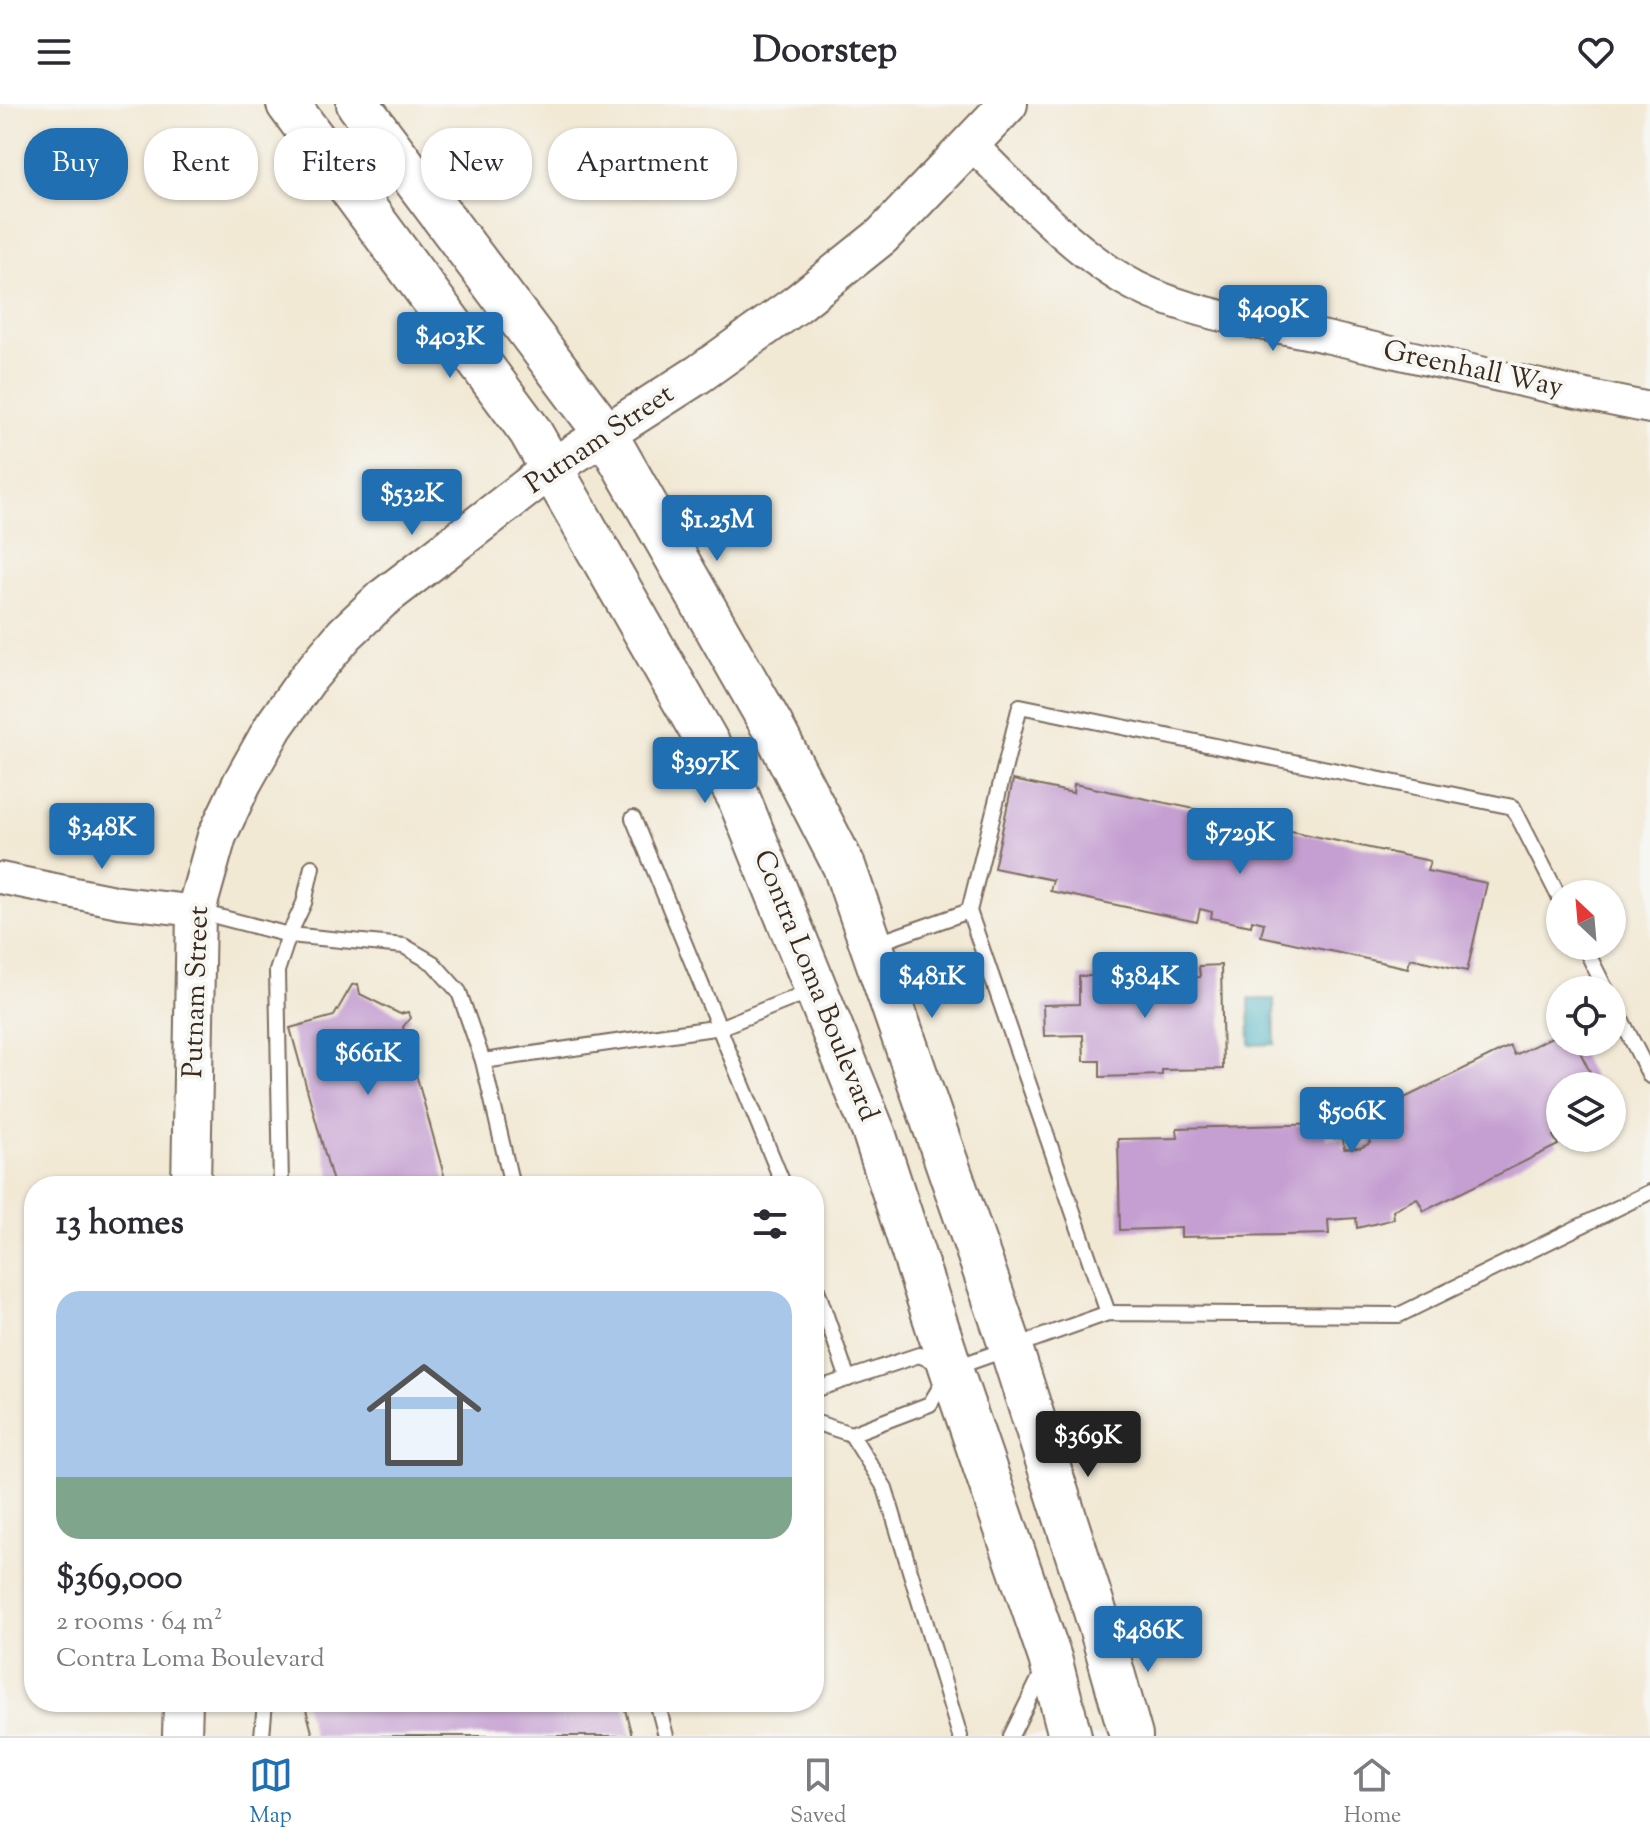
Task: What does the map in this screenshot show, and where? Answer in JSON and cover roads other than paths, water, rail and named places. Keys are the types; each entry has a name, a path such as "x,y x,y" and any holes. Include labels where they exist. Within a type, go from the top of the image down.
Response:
{"main road":[{"name":"Contra Loma Boulevard","path":"288,104 530,431 738,796 874,1133 1050,1658 1070,1736"},
{"path":"358,104 605,433 772,726 844,866 1011,1348 1101,1630 1131,1736"}],"street":[{"name":"Putnam Street","path":"191,1176 196,911 217,836 242,783 274,726 308,678 345,634 382,599 552,468 699,374 797,304 882,236 1008,104"},
{"name":"Greenhall Way","path":"972,145 1046,218 1089,254 1115,274 1163,298 1238,318 1650,408"},
{"path":"0,878 119,902 196,911"},
{"path":"182,1736 183,1712"}],"lane":[{"path":"1108,1313 969,911 1020,706 1513,807 1550,880"},
{"path":"633,818 780,1176"},
{"path":"281,1176 277,971 304,903 312,867"},
{"path":"196,911 289,935 404,946 433,963 459,992 483,1061 510,1176"},
{"path":"871,945 969,911"},
{"path":"483,1061 721,1027 817,989"},
{"path":"1626,1029 1650,1076"},
{"path":"824,1425 851,1434 930,1404 951,1369 1108,1313 1399,1315 1650,1192"},
{"path":"824,1310 848,1379"},
{"path":"824,1387 919,1355 951,1369"},
{"path":"851,1434 885,1488 960,1736"},
{"path":"1011,1736 1050,1658"},
{"path":"262,1736 264,1712"},
{"path":"660,1712 666,1736"}],"water":[{"path":"1249,999 1274,999 1275,1044 1250,1045"}]}
